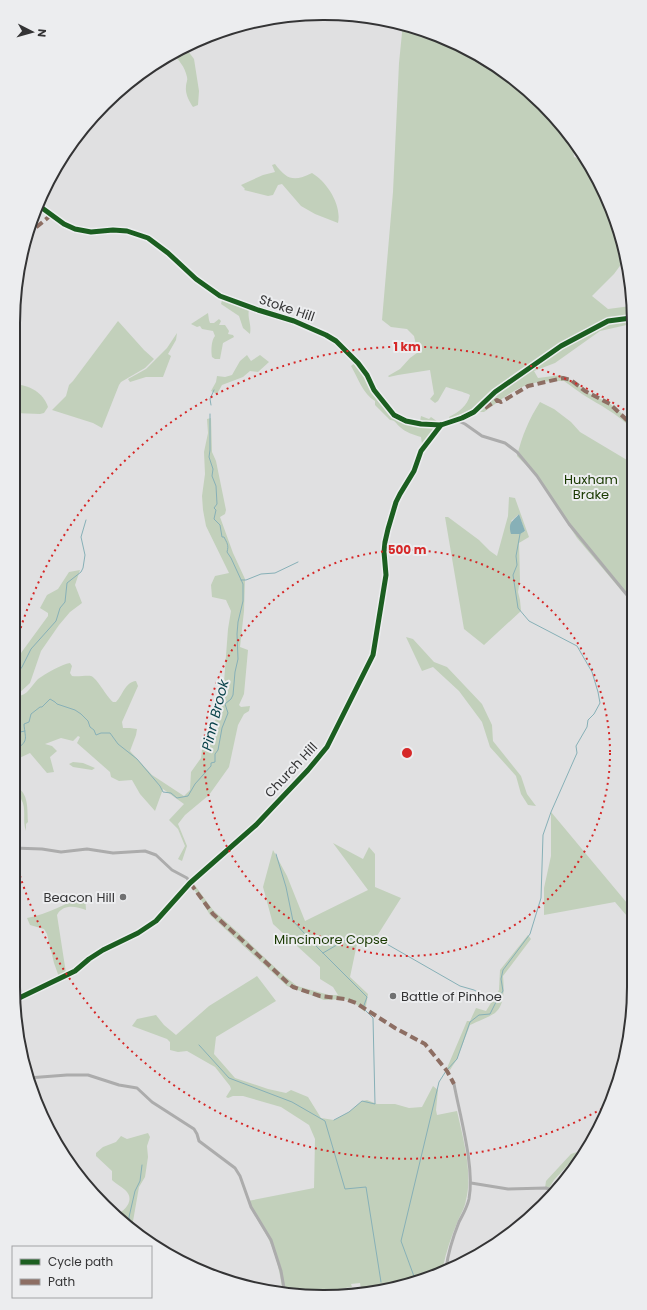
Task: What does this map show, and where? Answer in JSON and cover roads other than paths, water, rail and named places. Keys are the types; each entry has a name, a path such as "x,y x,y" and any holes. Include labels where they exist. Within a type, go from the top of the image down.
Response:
{"street":[{"name":"Stoke Hill","path":"43,208 64,224 75,229 91,232 114,230 127,231 148,238 168,253 196,279 220,296 294,321 326,335 336,341 358,363 367,375 374,390 394,415 406,421 421,424 441,425 456,420 462,420 474,412 495,392 561,346 608,321 627,319"},
{"path":"462,420 482,436 505,443 523,458 569,524 627,595"},
{"name":"Church Hill","path":"21,997 75,971 89,958 143,930 156,921 190,883 256,826 308,770 327,747 373,656 386,575 384,552 385,542 396,502 414,471 422,451 441,425"},
{"path":"20,848 42,849 56,852 87,849 113,854 145,851 156,855 172,870 187,878 190,883"},
{"path":"34,1078 72,1075 88,1076 119,1085 137,1088 152,1102 194,1129 199,1141 235,1168 240,1176 251,1207 271,1240 281,1271 284,1287"},
{"path":"447,1264 458,1226 467,1208 471,1183 466,1146 454,1084"},
{"path":"471,1183 508,1189 546,1188 550,1189"}],"water":[{"path":"519,514 525,531 520,534 511,534 510,525"}],"waterway":[{"name":"Pinn Brook","path":"211,405 210,399 214,390"},
{"name":"Pinn Brook","path":"20,747 25,740 24,724 29,722 31,714 42,707 50,699 57,704 75,710 81,714 88,721 90,727 94,730 96,735 101,733 110,733 118,744 137,759 160,786 163,792 171,793 177,798 188,796 195,784 211,766 211,763 215,762 215,754 218,750 222,728 228,713 225,704 233,695 238,659 237,634 243,601 243,584 227,552 227,544 224,537 222,537 220,525 214,519 216,510 214,508 217,504 216,486 212,476 213,469 209,457 210,414"},
{"path":"20,670 31,649 56,621 60,608 65,602 67,583 81,572 83,568 85,555 81,537 86,520"},
{"path":"414,1276 401,1241 439,1082 446,1071 457,1059 470,1022 479,1015 490,1014 503,991 501,979 503,970 530,934 541,898 543,835 551,812 577,753 576,746 587,727 588,720 594,714 600,703 592,672 577,646 529,621 518,608 513,575 517,565 516,556 520,534"},
{"path":"241,580 246,580 261,574 275,573 298,562"},
{"path":"20,732 25,731"},
{"path":"276,854 286,887 293,921 367,997 363,1008 373,1018 375,1104 362,1101 349,1112 334,1120"},
{"path":"323,953 347,939 362,936 378,939 460,986 474,990 495,1001"},
{"path":"199,1045 229,1078 292,1102 325,1121 345,1189 366,1187 381,1282"},
{"path":"129,1220 135,1191 140,1181 142,1165"}],"place":[{"name":"Beacon Hill","path":"123,897"},
{"name":"Battle of Pinhoe","path":"393,996"}],"park label":[{"name":"Huxham Brake","path":"591,486"},
{"name":"Mincimore Copse","path":"331,939"}]}
